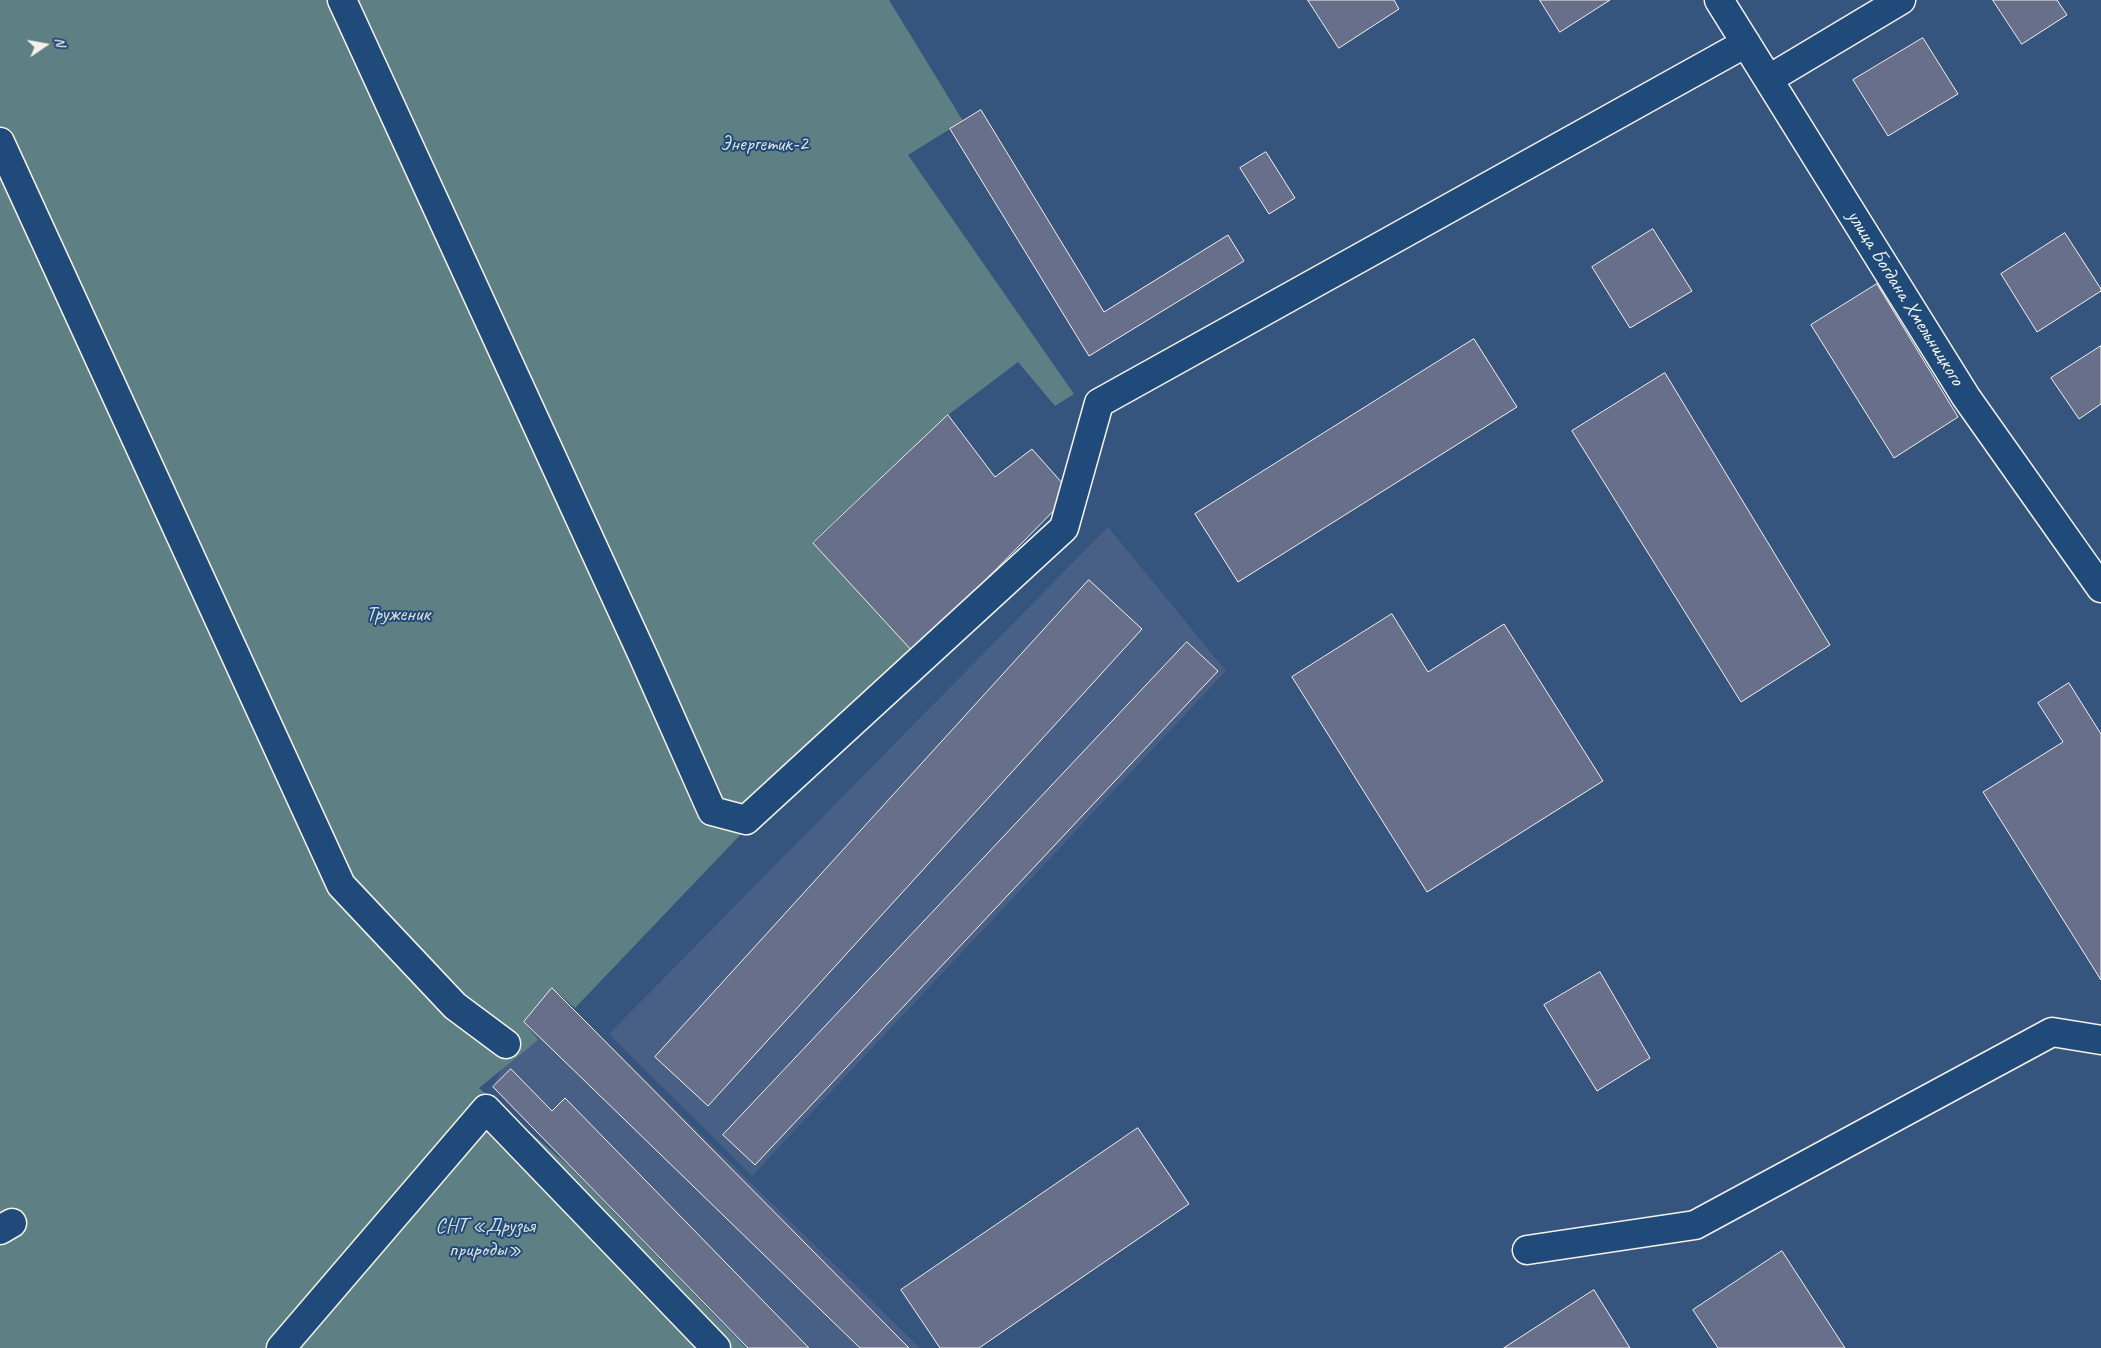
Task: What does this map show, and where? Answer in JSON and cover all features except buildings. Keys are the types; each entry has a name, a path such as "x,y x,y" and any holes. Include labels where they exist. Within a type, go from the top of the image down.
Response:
{"street":[{"path":"342,0 644,658 712,811 746,820 1064,528 1099,402 1746,42"},
{"name":"улица Богдана Хмельницкого","path":"1719,0 1966,397 2101,588"},
{"path":"1769,79 1901,0"},
{"path":"0,142 341,884 455,1006 506,1044"},
{"path":"1527,1250 1695,1225 2052,1032 2101,1040"},
{"path":"281,1348 486,1109 716,1348"}],"shaded area":[{"path":"1108,527 1226,671 752,1176 609,1034"},
{"path":"552,988 920,1348 746,1348 493,1087 524,1022"}],"green space":[{"name":"Труженик","path":"0,0 889,0 963,121 908,155 1074,394 1055,406 1018,362 948,415 812,542 914,653 575,1008 552,988 524,1022 538,1040 479,1088 569,1166 746,1348 0,1348"}],"park label":[{"name":"Энергетик-2","path":"764,144"},
{"name":"СНТ «Друзья природы»","path":"485,1238"}]}
